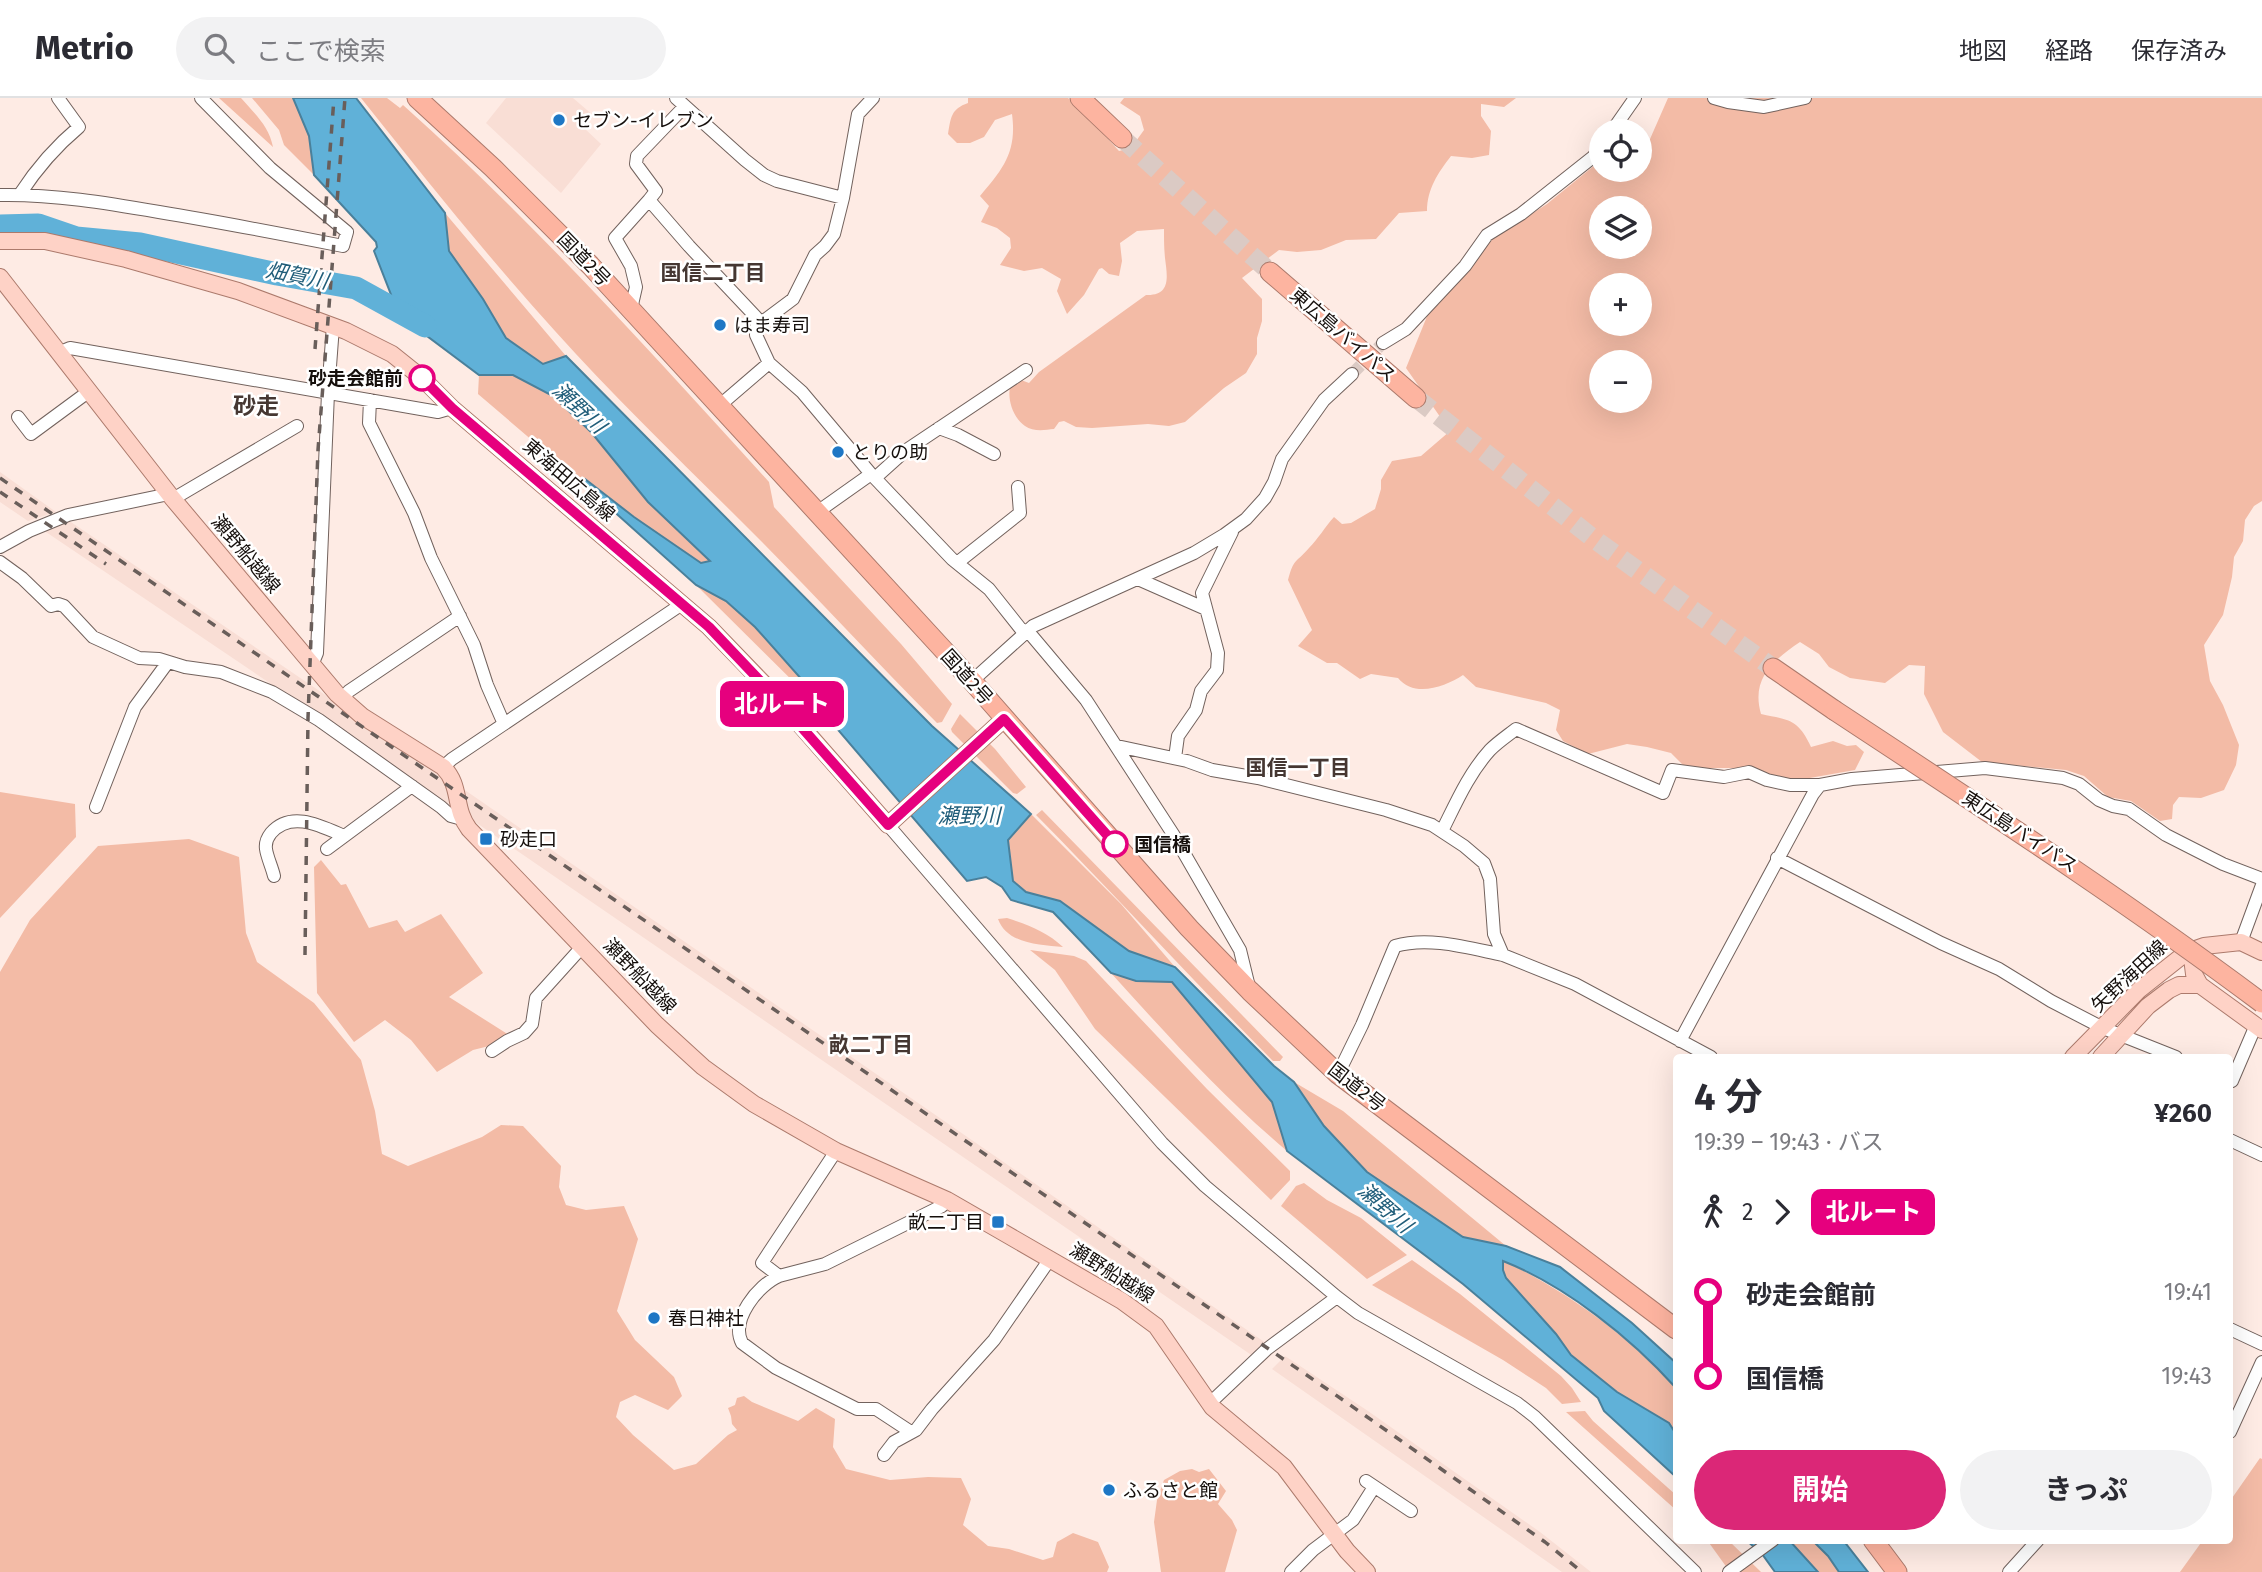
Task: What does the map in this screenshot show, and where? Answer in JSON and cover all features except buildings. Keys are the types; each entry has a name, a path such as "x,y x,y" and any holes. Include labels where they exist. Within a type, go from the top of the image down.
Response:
{"highway":[{"path":"1080,98 1122,138"},
{"name":"国道2号","path":"424,101 493,167 631,309 972,681 1189,928 1250,992 1338,1074 1673,1327"},
{"name":"東広島バイパス","path":"1270,272 1416,398"},
{"name":"東広島バイパス","path":"1773,668 2068,864 2182,943 2262,1003"},
{"path":"1876,1544 1897,1572"}],"main road":[{"name":"東海田広島線","path":"0,241 45,241 126,259 238,291 333,326 392,354 422,377 452,408 709,627 891,822"},
{"name":"瀬野船越線","path":"0,277 171,496 342,699 362,716 443,767"},
{"path":"891,822 1004,719"},
{"path":"443,767 452,776 461,819"},
{"name":"瀬野船越線","path":"461,819 657,1025 703,1067 754,1104 836,1151 947,1200 1122,1301 1156,1326 1209,1404 1284,1467 1347,1551 1367,1572"},
{"path":"2241,942 2262,952"},
{"name":"矢野海田線","path":"2076,1054 2139,990 2186,951 2241,942"},
{"path":"2204,946 2192,958 2194,974 2200,985 2259,1028"},
{"name":"矢野海田線","path":"2104,1054 2148,1006 2169,990 2179,985 2200,985"}],"street":[{"path":"20,194 36,169 79,127 58,98"},
{"path":"0,195 20,194 124,206 343,246 347,232 270,168 201,98"},
{"path":"757,326 793,299 815,255 834,234 858,114 873,98"},
{"path":"1620,119 1635,98"},
{"path":"1714,98 1764,107 1805,98"},
{"path":"631,309 636,287 631,265 615,238 656,191 636,164 636,156 680,102 764,175 777,181 843,198"},
{"path":"1383,343 1406,329 1465,266 1487,235 1521,214 1589,161"},
{"path":"649,200 755,317 756,335 769,363 802,392 873,476 957,563 989,589 1086,700 1173,834 1240,950 1250,992"},
{"path":"312,665 317,653 333,326"},
{"path":"58,353 70,348 438,412 452,408"},
{"path":"719,406 769,363"},
{"path":"816,513 1026,370"},
{"path":"972,681 1032,626 1194,553 1246,519 1265,498 1282,458 1324,400 1352,374"},
{"path":"18,417 31,434 88,392"},
{"path":"370,401 369,423 414,513 431,558 474,645 503,724"},
{"path":"0,547 29,531 68,515 171,496 297,426"},
{"path":"939,428 994,454"},
{"path":"957,563 1020,513 1018,487"},
{"path":"1175,758 1178,736 1196,710 1201,691 1217,670 1218,653 1202,593 1234,528"},
{"path":"0,562 22,578 51,606 64,606 93,637 139,658 159,659 185,667 221,672 272,692 319,720 451,816 461,819"},
{"path":"1138,579 1206,609"},
{"path":"443,767 682,604"},
{"path":"342,699 349,691 460,616"},
{"path":"96,807 135,707 169,662"},
{"path":"1442,831 1480,762 1492,748 1516,729 1663,793 1672,769 1724,777 1749,772 1767,780 1790,785 1820,785 1852,779 1985,768 2063,778 2079,784 2099,800 2113,806 2129,808 2166,835 2223,864 2262,879"},
{"path":"1116,746 1387,810 1442,831 1484,863 1490,879 1494,934 1503,955"},
{"path":"1680,1041 1777,858 1820,785"},
{"path":"327,849 412,786"},
{"path":"274,876 266,848 267,838 275,829 290,821 313,823 344,836"},
{"path":"891,822 1162,1143 1205,1186 1358,1313 1517,1403 1535,1417 1695,1572"},
{"path":"1777,858 1941,943 1999,969 2051,1002 2165,1054"},
{"path":"2241,942 2262,885"},
{"path":"1338,1074 1395,946 1408,942 1451,944 1503,955 1575,984 1705,1054"},
{"path":"492,1051 524,1033 532,1024 536,998 582,947"},
{"path":"2233,1080 2259,1028"},
{"path":"2233,1141 2262,1155"},
{"path":"779,1276 762,1263 836,1151"},
{"path":"911,1432 876,1409 857,1409 776,1368 742,1343 739,1339 740,1327 750,1300 770,1280 825,1264 942,1206 947,1200"},
{"path":"884,1455 894,1442 916,1430 994,1340 1050,1259"},
{"path":"1209,1404 1267,1349 1336,1297"},
{"path":"2233,1330 2262,1343"},
{"path":"2233,1425 2262,1362"},
{"path":"1291,1572 1313,1550 1353,1520 1370,1484 1411,1511"},
{"path":"1729,1572 1768,1544"},
{"path":"2009,1572 2034,1544"}],"shaded area":[{"path":"219,98 241,98 265,126 273,147"},
{"path":"252,98 295,100 309,136 314,175 284,145 279,130"},
{"path":"361,98 387,98 400,108 403,105 499,195 636,336 769,482 774,507 901,644 952,704 942,722 937,723 578,356 480,245"},
{"path":"506,98 573,98 594,116 583,127 601,144 561,193 486,123"},
{"path":"968,98 1068,98 1119,151 1131,148 1144,130 1140,116 1120,103 1124,98 1516,98 1504,107 1481,104 1481,116 1491,131 1489,155 1472,158 1451,156 1434,182 1427,211 1399,213 1376,239 1346,240 1321,250 1279,250 1242,278 1262,299 1257,354 1246,373 1185,422 1169,426 1148,424 1092,428 1076,427 1064,421 1059,422 1054,429 1039,430 1028,428 1017,418 1010,401 1011,384 1021,380 1029,383 1039,372 1146,295 1160,292 1164,288 1167,277 1164,229 1137,231 1120,243 1122,261 1119,276 1099,269 1084,295 1067,314 1057,291 1061,279 1042,268 1024,271 1000,265 1011,248 1010,238 997,228 981,222 989,206 980,196 1007,158 1012,138 1012,114 995,120 984,137 970,143 957,143 948,134 950,123 955,111 968,103"},
{"path":"1668,98 2262,98 2262,501 2254,506 2245,520 2243,541 2234,557 2223,615 2204,645 2210,681 2239,745 2236,765 2224,790 2201,798 2179,797 2173,805 2172,819 2160,821 2131,801 2108,797 2084,776 2066,770 1982,762 1943,732 1924,694 1925,666 1909,665 1885,683 1850,678 1829,667 1819,654 1800,642 1766,672 1759,691 1761,714 1792,722 1802,731 1811,747 1833,741 1847,746 1856,745 1864,752 1855,770 1804,779 1777,778 1737,768 1683,765 1671,753 1627,744 1588,754 1563,741 1556,730 1560,710 1546,703 1476,687 1463,675 1439,686 1421,689 1412,688 1398,678 1371,674 1360,679 1337,663 1327,663 1298,646 1312,630 1288,580 1294,564 1334,517 1342,524 1351,523 1375,509 1381,480 1392,461 1421,456 1450,431 1406,368 1428,314 1481,250 1494,238 1547,204 1589,170 1589,182 1652,182 1652,134"},
{"path":"445,213 566,356 543,365 506,338 483,299 449,251"},
{"path":"479,375 512,375 553,396 591,432 648,502 711,561 701,563 585,479 581,482 478,394"},
{"path":"0,472 56,512 28,521 0,502"},
{"path":"68,520 446,777 1276,1350 1263,1363 465,815 43,530"},
{"path":"696,585 726,601 755,627 812,691 816,704"},
{"path":"960,714 995,749 1026,787 1017,794 1013,793 952,732 951,729"},
{"path":"0,792 75,804 76,837 0,918"},
{"path":"1042,810 1283,1057 1280,1061 1273,1061 1036,815"},
{"path":"1031,814 1121,904 1175,967 1129,951 1061,901 1026,892 1013,881 1008,840"},
{"path":"189,839 239,857 246,933 257,962 314,1003 361,1060 375,1111 382,1154 408,1166 482,1137 501,1125 523,1126 561,1166 559,1187 566,1205 586,1210 624,1206 638,1239 617,1311 635,1340 674,1377 682,1396 668,1410 635,1395 620,1402 616,1417 674,1470 696,1464 737,1430 732,1424 728,1408 735,1405 737,1398 744,1396 798,1421 816,1408 835,1419 833,1447 846,1469 890,1480 961,1478 971,1499 963,1525 988,1546 1009,1549 1043,1560 1053,1557 1057,1542 1073,1533 1098,1542 1109,1567 1107,1572 0,1572 0,972 30,920 98,846"},
{"path":"321,860 341,885 346,884 369,928 397,920 405,932 441,914 483,973 449,997 509,1035 493,1045 473,1050 437,1072 411,1040 385,1020 354,1042 317,993 314,867"},
{"path":"1007,918 1044,933 1063,947 1035,944 1016,938 1002,927 998,919"},
{"path":"1030,950 1074,956 1086,961 1207,1089 1290,1171 1290,1180 1271,1200 1095,1029 1055,970"},
{"path":"1111,973 1136,981 1172,982 1272,1102 1287,1151 1218,1087"},
{"path":"1294,1082 1343,1111 1506,1246 1463,1237 1367,1172 1324,1126"},
{"path":"1304,1183 1327,1200 1361,1218 1407,1255 1367,1279 1281,1206 1296,1186"},
{"path":"1412,1260 1460,1294 1561,1376 1581,1402 1562,1404 1546,1388 1503,1360 1372,1285"},
{"path":"1503,1260 1551,1286 1617,1332 1657,1368 1673,1385 1673,1429 1669,1423 1617,1392 1571,1355 1506,1278"},
{"path":"1285,1356 1540,1532 1591,1572 1562,1572 1272,1369"},
{"path":"1585,1411 1673,1492 1673,1507 1566,1412"},
{"path":"2260,1458 2262,1459 2262,1572 2180,1572 2200,1544 2233,1544 2233,1497"},
{"path":"1192,1469 1199,1472 1209,1469 1226,1491 1218,1504 1237,1530 1225,1572 1161,1572 1154,1522 1157,1500 1164,1480 1180,1471"},
{"path":"1710,1544 1732,1544 1761,1572 1730,1572"},
{"path":"1793,1544 1816,1544 1839,1572 1818,1572"}],"water":[{"name":"瀬野川","path":"293,98 356,98 445,213 449,251 483,299 506,338 543,364 566,356 932,726 1031,814 1008,840 1013,881 1026,892 1060,901 1129,951 1175,967 1274,1066 1294,1082 1324,1126 1367,1172 1463,1237 1506,1246 1560,1267 1632,1323 1673,1360 1673,1385 1639,1351 1596,1315 1550,1284 1503,1261 1506,1278 1571,1355 1617,1392 1669,1423 1673,1429 1673,1474 1604,1411 1598,1398 1463,1284 1287,1151 1272,1102 1172,982 1136,981 1111,973 1053,912 1011,900 1002,887 986,877 967,881 816,704 812,691 755,627 726,601 696,585 581,482 585,479 701,563 710,561 648,502 591,432 553,396 513,375 479,375 399,315 374,251 376,242 314,175 309,136"},
{"path":"1751,1544 1793,1544 1818,1572 1775,1572"},
{"path":"1816,1544 1846,1544 1868,1572 1839,1572"}],"waterway":[{"name":"畑賀川","path":"0,226 38,225 76,238 140,244 356,288 425,326"}],"tunnel":[{"path":"1122,138 1270,272"},
{"path":"1352,374 1383,343"},
{"path":"1416,398 1594,539 1773,668"}],"railway":[{"path":"315,349 334,98"},
{"path":"305,955 308,718 318,450 345,98"},
{"path":"0,478 1343,1400 1545,1542 1582,1572"},
{"path":"0,492 106,564"}],"bus line":[{"name":"北ルート","path":"422,378 452,408 709,627 888,825 1004,719 1115,844"}],"place":[{"name":"セブン-イレブン","path":"559,120"},
{"name":"はま寿司","path":"720,325"},
{"name":"砂走会館前","path":"422,378"},
{"name":"とりの助","path":"838,452"},
{"name":"砂走口","path":"486,839"},
{"name":"国信橋","path":"1115,844"},
{"name":"畝二丁目","path":"998,1222"},
{"name":"春日神社","path":"654,1318"},
{"name":"ふるさと館","path":"1109,1490"}],"district":[{"name":"国信二丁目","path":"713,273"},
{"name":"砂走","path":"256,406"},
{"name":"国信一丁目","path":"1298,768"},
{"name":"畝二丁目","path":"871,1045"}]}
